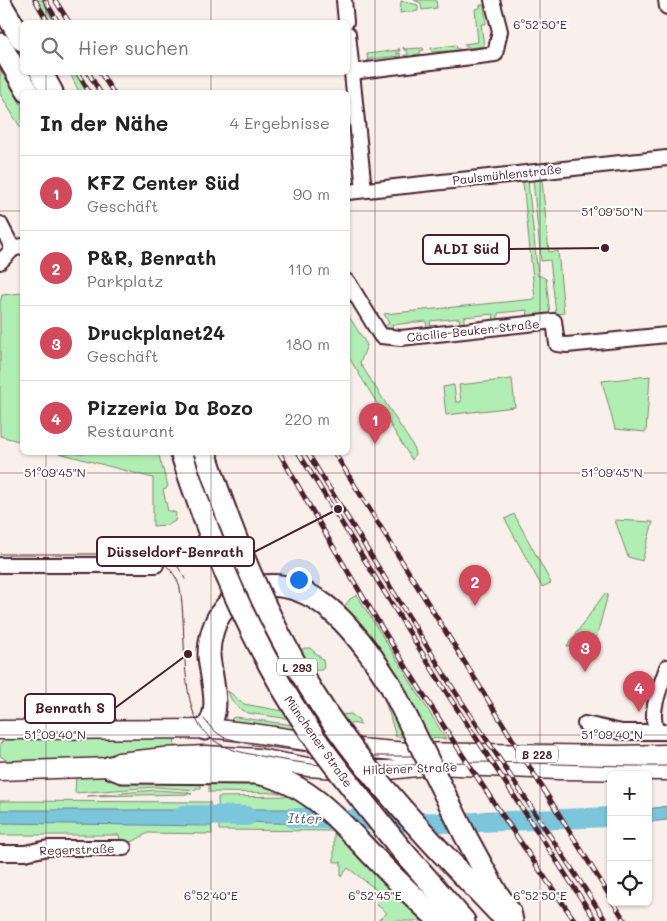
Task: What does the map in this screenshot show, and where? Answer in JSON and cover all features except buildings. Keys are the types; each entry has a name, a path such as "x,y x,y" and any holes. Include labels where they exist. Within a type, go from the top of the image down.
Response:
{"highway":[{"path":"0,3 20,37"},
{"path":"0,44 27,90"},
{"path":"43,75 51,90"},
{"name":"Münchener Straße","path":"182,455 198,505 231,589 268,661 309,730 359,798 464,921"},
{"name":"Münchener Straße","path":"205,455 252,580 310,688 336,726 388,793 507,921"},
{"path":"205,729 213,716 214,706 209,656 211,639 218,618 224,608 237,595 256,587 278,586 296,589 309,595 341,619 358,637 372,657 398,699 465,835 496,892 510,912 512,921"},
{"path":"110,767 122,772 228,772 268,775 294,785 305,791 338,820 440,921"}],"main road":[{"name":"Hildener Straße","path":"4,731 205,729 254,733 347,747 406,752 667,754"},
{"path":"174,756 183,751 188,742 185,733 180,730"},
{"name":"Hildener Straße","path":"2,769 110,767 119,762 174,756 247,756 324,769 378,770 434,765 560,770 667,771"}],"street":[{"path":"344,0 346,20"},
{"path":"352,72 495,54 500,31 492,0"},
{"path":"666,0 667,6"},
{"path":"350,53 364,190"},
{"name":"Paulsmühlenstraße","path":"350,192 667,158"},
{"path":"0,224 18,247 0,262"},
{"name":"Cäcilie-Beuken-Straße","path":"350,285 381,336 402,338 554,321 556,344 567,345 667,335"},
{"path":"0,565 156,565"},
{"path":"662,732 653,723 653,713 667,666"},
{"path":"585,724 622,732 662,732"},
{"name":"Regerstraße","path":"0,853 25,853 48,848 124,848"}],"green space":[{"path":"37,0 42,0 53,20 46,20"},
{"path":"414,0 436,0 437,8 422,10 421,3"},
{"path":"401,1 418,5 418,11 400,13"},
{"path":"480,5 484,5 486,24 481,24 484,46 469,48 464,44 478,42 475,9 480,8"},
{"path":"456,45 457,49 460,49 461,54 449,55 448,51 432,52 431,48"},
{"path":"403,47 405,49 423,48 424,50 420,51 420,54 413,55 413,59 405,60 404,55 408,55 407,50 404,50"},
{"path":"399,48 400,51 397,51 397,54 400,53 401,61 399,56 369,59 368,64 367,54 399,50"},
{"path":"0,69 20,103 20,127 0,94"},
{"path":"71,75 80,75 88,90 78,90"},
{"path":"533,180 542,180 549,252 558,251 564,313 556,314 550,260 541,261"},
{"path":"528,181 538,276 546,279 550,315 528,318 527,310 498,313 498,321 494,321 493,314 464,317 464,325 460,325 459,318 430,321 431,328 427,329 426,321 392,325 393,331 386,331 383,328 389,323 384,314 535,299 523,182"},
{"path":"20,293 20,441 0,436 0,302 2,295"},
{"path":"350,318 367,345 360,363 413,446 415,454 412,460 350,359"},
{"path":"650,376 646,432 615,429 602,381"},
{"path":"512,379 515,407 446,415 443,387 454,385 456,402 461,402 459,385"},
{"path":"67,455 159,455 168,486 163,490 168,511 176,513 175,521 168,525 153,526 153,478"},
{"path":"514,514 551,583 542,587 505,519"},
{"path":"615,520 653,522 642,561 628,557"},
{"path":"279,576 305,577 343,608 350,599 357,595 446,739 421,738 387,673"},
{"path":"605,593 608,594 592,654 567,646"},
{"path":"305,648 310,648 323,660 324,667 322,670 279,672 271,662"},
{"path":"372,667 408,737 396,737"},
{"path":"228,691 244,704 315,717 351,714 358,719 361,725 326,723 248,713 235,705"},
{"path":"232,718 352,733 354,739 229,725"},
{"path":"173,736 175,738 174,749 168,752 11,763 0,756 0,744 6,738"},
{"path":"76,774 201,781 201,788 196,788 196,790 155,787 75,793"},
{"path":"241,777 291,793 209,792 209,779"},
{"path":"155,790 192,794 87,796"},
{"path":"295,796 386,877 431,921 377,921 387,913 376,904 383,895 348,868 341,877 341,862 334,862 334,831 219,830 218,797"},
{"path":"0,801 210,802 212,834 148,833 134,841 121,844 119,835 0,835"}],"water":[{"path":"667,806 667,820 652,822 652,808"},
{"path":"219,809 310,809 327,825 219,821"},
{"path":"0,810 211,810 211,826 0,823"},
{"path":"494,811 503,828 470,830 463,814"},
{"path":"607,812 607,823 593,823 587,813"},
{"path":"575,813 581,823 569,824 563,814"},
{"path":"443,815 450,828 440,829 429,816"}],"waterway":[{"name":"Itter","path":"183,815 247,816"},
{"name":"Itter","path":"293,818 453,823 607,817"}],"tram line":[{"path":"148,549 160,553 175,563 185,579"},
{"path":"0,554 139,554 160,561 170,569 180,588 187,681 195,716 208,736 231,749 248,754 291,761 342,767 381,767 470,762 667,766"},
{"path":"204,719 212,729 223,737 253,745 341,756 430,756"}],"railway":[{"path":"35,0 47,20"},
{"path":"45,0 57,20"},
{"path":"55,0 68,20"},
{"path":"79,75 88,90"},
{"path":"90,75 99,90"},
{"path":"102,75 112,90"},
{"path":"281,455 348,572 421,691 458,749 575,921"},
{"path":"300,455 448,695 596,921"},
{"path":"309,455 454,690 606,921"},
{"path":"336,455 607,892"},
{"path":"616,906 625,921"}],"place":[{"name":"ALDI Süd","path":"605,248"},
{"name":"KFZ Center Süd","path":"375,444"},
{"name":"Düsseldorf-Benrath","path":"338,509"},
{"name":"P&R, Benrath","path":"475,606"},
{"name":"Benrath S","path":"188,654"},
{"name":"Druckplanet24","path":"585,672"},
{"name":"Pizzeria Da Bozo","path":"639,712"}]}
